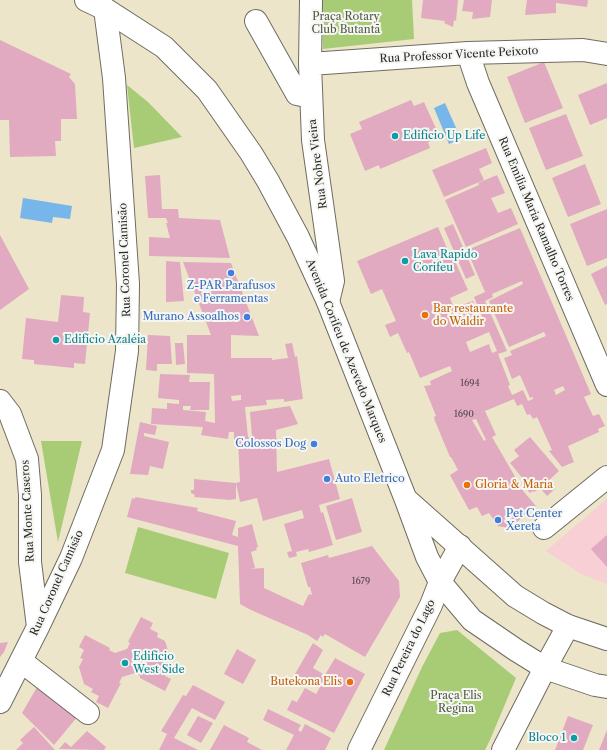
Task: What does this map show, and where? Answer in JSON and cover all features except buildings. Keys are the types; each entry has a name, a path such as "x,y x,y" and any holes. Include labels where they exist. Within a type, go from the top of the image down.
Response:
{"street":[{"name":"Avenida Corifeu de Azevedo Marques","path":"86,0 105,9 164,47 207,90 251,153 298,237 328,302 427,557 440,582 472,620 516,650 545,668 596,685 607,687"},
{"name":"Rua Nobre Vieira","path":"310,0 310,64 313,140 333,281 328,302"},
{"name":"Rua Coronel Camisão","path":"0,702 38,628 71,558 113,450 128,351 128,284 122,191 114,78 105,9"},
{"path":"256,21 296,94 311,97"},
{"name":"Rua Professor Vicente Peixoto","path":"310,64 468,53 583,50 607,54"},
{"name":"Rua Emilia Maria Ramalho Torres","path":"468,53 478,83 607,385"},
{"name":"Rua Monte Caseros","path":"0,401 10,414 27,459 30,495 30,562 38,628"},
{"path":"544,528 607,477"},
{"name":"Avenida Corifeu de Azevedo Marques","path":"406,500 515,596 568,626 607,639"},
{"name":"Rua Pereira do Lago","path":"359,750 431,604 440,582 460,546"},
{"path":"503,750 568,626"},
{"path":"21,661 88,713"}],"shaded area":[{"path":"607,499 607,584 581,574 546,551"}],"green space":[{"name":"Praça Rotary Club Butantã","path":"322,0 412,0 414,39 323,49"},
{"path":"127,85 148,102 182,137 134,148"},
{"path":"41,441 82,441 58,542"},
{"path":"138,527 229,553 216,599 125,573"},
{"name":"Praça Elis Regina","path":"457,630 516,678 485,750 384,750 422,667 440,633"}],"water":[{"path":"445,103 461,139 449,144 434,108"},
{"path":"23,198 72,206 70,219 53,217 52,223 20,218"}],"place":[{"name":"Edifício Up Life","path":"395,136"},
{"name":"Lava Rapido Corifeu","path":"405,261"},
{"name":"Z-PAR Parafusos e Ferramentas","path":"231,273"},
{"name":"Bar restaurante do Waldir","path":"425,315"},
{"name":"Murano Assoalhos","path":"247,317"},
{"name":"Edifício Azaléia","path":"56,340"},
{"name":"Colossos Dog","path":"314,444"},
{"name":"Auto Eletrico","path":"327,479"},
{"name":"Gloria & Maria","path":"467,485"},
{"name":"Pet Center Xereta","path":"498,520"},
{"name":"Edifício West Side","path":"125,663"},
{"name":"Butekona Elis","path":"350,682"},
{"name":"Bloco 1","path":"574,738"}]}
